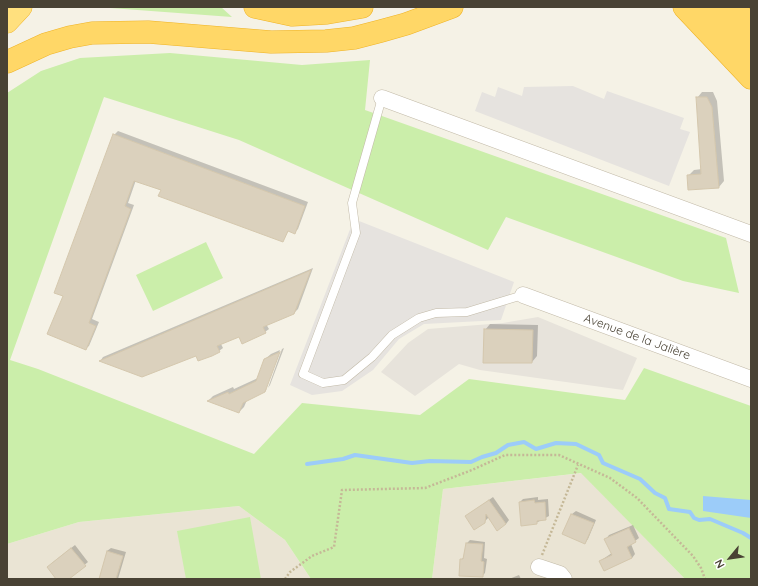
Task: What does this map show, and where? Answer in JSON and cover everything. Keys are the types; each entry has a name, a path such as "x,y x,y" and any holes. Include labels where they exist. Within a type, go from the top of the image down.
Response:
{"highway":[{"path":"7,22 21,7"},
{"path":"255,7 278,13 308,15 362,7"},
{"path":"7,62 46,44 79,35 111,32 161,33 271,42 338,40 406,24 452,7"},
{"path":"671,7 685,19 708,33"},
{"path":"684,7 751,78"},
{"path":"708,7 751,52"},
{"path":"733,7 751,26"}],"street":[{"path":"382,98 751,234"},
{"name":"Avenue de la Jalière","path":"523,295 751,379"},
{"path":"539,567 560,574 564,579"}],"lane":[{"path":"382,98 352,203 356,233 303,374 323,383 344,380 372,357 392,335 419,318 436,313 467,312 523,295"}],"path":[{"path":"285,579 290,572 312,556 334,547 342,490 425,488 506,455 559,456 610,478 637,498 693,556 701,568 705,579"},
{"path":"539,567 546,542 578,465"}],"shaded area":[{"path":"573,86 604,99 607,91 684,118 680,129 690,132 669,186 475,111 482,92 495,97 498,87 522,96 524,87"},
{"path":"354,219 514,282 501,320 424,324 399,339 373,370 342,391 312,395 290,385"},
{"path":"538,317 637,358 623,390 480,370 459,364 415,396 381,372 408,343 428,329 503,323"},
{"path":"582,473 685,579 432,579 443,489"},
{"path":"239,506 285,540 311,579 7,579 7,544 79,522"}],"green space":[{"path":"97,7 221,7 232,17"},
{"path":"170,53 302,65 370,60 365,110 726,238 739,293 683,281 506,217 488,250 239,140 104,97 10,360 38,369 254,454 302,403 420,415 469,379 625,400 644,368 751,406 751,579 685,579 581,473 443,489 432,579 311,579 285,540 239,506 79,522 7,544 7,93 41,71 80,58"},
{"path":"206,242 223,278 153,311 136,275"},
{"path":"250,517 261,579 186,579 177,531"}],"water":[{"path":"703,496 751,500 751,518 703,511"}],"building":[{"path":"696,97 707,97 712,107 719,188 688,190 687,175 701,174"},
{"path":"113,134 305,206 295,234 288,231 283,242 158,196 161,190 134,181 125,206 131,209 89,323 96,326 86,350 47,334 63,296 54,293"},
{"path":"311,270 294,314 263,327 266,333 242,344 239,337 217,346 220,352 212,356 198,361 196,356 142,377 99,361"},
{"path":"484,329 533,330 532,363 483,363"},
{"path":"280,352 265,392 243,403 239,413 207,401 228,392 229,394 256,381 264,359"},
{"path":"489,500 506,524 497,531 486,514 485,523 474,530 465,516"},
{"path":"534,500 535,503 545,502 546,520 537,521 537,524 521,526 519,502"},
{"path":"571,514 594,523 585,544 562,534"},
{"path":"629,528 636,542 627,547 632,558 604,571 599,561 612,555 604,539"},
{"path":"466,543 483,544 481,561 484,562 483,577 459,576 460,559 463,559"},
{"path":"71,548 86,566 69,579 56,579 47,567"},
{"path":"107,551 123,556 116,579 99,579"}],"waterway":[{"path":"307,464 343,459 355,455 412,463 430,461 471,462 496,453 508,445 524,442 536,449 556,443 576,444 599,455 603,463 640,479 655,493 665,498 669,509 690,512 694,518 699,520 710,519 751,538"}]}
